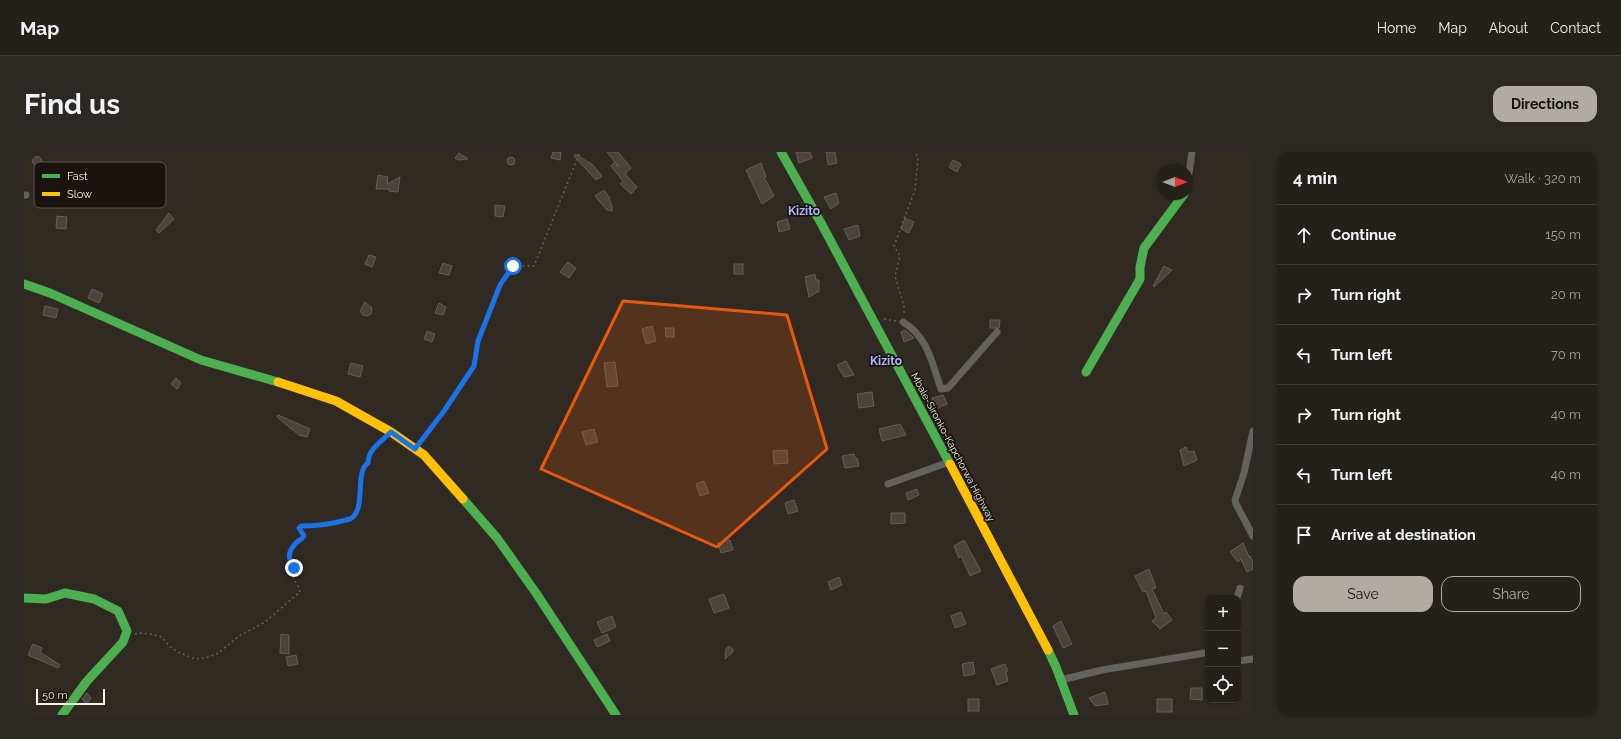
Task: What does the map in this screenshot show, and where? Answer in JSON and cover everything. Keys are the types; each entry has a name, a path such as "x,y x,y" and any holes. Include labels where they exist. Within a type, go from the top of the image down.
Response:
{"street":[{"name":"Mbale-Sironko-Kapchorwa Highway","path":"781,152 872,318 1030,614 1061,680 1074,715"},
{"path":"1189,164 1192,152"},
{"path":"1189,161 1197,152"},
{"path":"1086,372 1140,279 1140,267 1144,248 1180,200"},
{"path":"24,284 50,293 201,360 271,380 336,401 391,432 424,455 497,538 536,593 616,715"},
{"path":"904,322 912,327 924,340 941,389 948,388 997,332"},
{"path":"1253,431 1244,473 1235,500 1253,536"},
{"path":"888,484 949,462"},
{"path":"1238,595 1240,588"},
{"path":"24,598 46,599 66,593 94,599 118,611 127,631 122,642 88,681 62,715"},
{"path":"1061,680 1102,670 1205,653"},
{"path":"1241,661 1253,660"}],"path":[{"path":"415,449 444,411 474,366 478,341 500,285 513,266 534,266 580,152"},
{"path":"872,318 904,322 904,306 895,276 900,256 894,246 915,190 918,158 915,152"},
{"path":"124,638 140,633 151,634 162,638 169,646 178,652 194,659 205,658 217,654 239,636 266,622 300,592 293,578 294,568 289,560 289,554 296,543 304,536 299,528 301,526 327,525 350,519 354,515 360,499 361,473 364,465 368,463 368,457 375,446 391,432"}],"highlighted area":[{"path":"623,301 787,315 827,449 717,547 541,469"}],"building":[{"path":"553,152 561,152 560,160 551,158"},
{"path":"607,152 618,152 631,168 625,174 637,187 631,194 620,184 623,181 611,166 615,162"},
{"path":"796,152 810,152 812,158 799,163"},
{"path":"826,152 835,152 837,163 828,165"},
{"path":"459,153 468,159 458,160 455,158"},
{"path":"575,154 593,165 602,176 596,180 574,156"},
{"path":"37,156 41,159 42,162 34,162 34,164 32,161"},
{"path":"509,157 513,157 515,161 513,165 509,165 507,163 507,159"},
{"path":"953,160 961,164 957,172 949,167"},
{"path":"761,163 766,177 764,177 774,196 762,204 746,170"},
{"path":"378,175 388,177 387,184 400,177 398,192 389,191 389,189 376,189"},
{"path":"604,190 610,198 612,211 607,210 595,196"},
{"path":"836,193 839,203 831,209 824,197"},
{"path":"495,205 505,206 503,217 495,216"},
{"path":"169,213 174,219 159,233 156,230"},
{"path":"57,216 67,217 66,229 56,228"},
{"path":"905,218 914,222 909,233 901,229"},
{"path":"787,219 790,229 779,232 777,222"},
{"path":"858,225 860,236 849,240 844,229"},
{"path":"369,255 376,257 372,267 365,264"},
{"path":"568,262 576,268 569,278 560,272"},
{"path":"443,263 452,266 449,275 439,273"},
{"path":"734,264 743,264 743,274 734,274"},
{"path":"1164,266 1172,270 1154,287 1153,286"},
{"path":"815,274 816,280 819,280 819,291 809,297 805,277"},
{"path":"92,289 103,294 99,303 88,298"},
{"path":"365,302 372,308 371,314 367,316 363,315 360,311"},
{"path":"439,303 446,307 443,315 435,313"},
{"path":"45,306 58,309 56,318 43,315"},
{"path":"990,320 1000,320 999,328 990,328"},
{"path":"652,326 656,341 646,344 642,329"},
{"path":"665,328 674,328 674,337 666,337"},
{"path":"905,330 914,338 904,342 901,332"},
{"path":"427,331 435,334 432,342 424,339"},
{"path":"846,361 854,375 844,377 837,365"},
{"path":"615,362 618,386 607,387 604,363"},
{"path":"351,363 363,366 360,377 348,374"},
{"path":"176,378 181,383 177,389 171,384"},
{"path":"872,392 874,406 859,408 857,394"},
{"path":"943,395 947,404 936,409 932,398"},
{"path":"278,415 310,429 307,437 299,435 277,417"},
{"path":"900,424 906,435 882,441 879,429"},
{"path":"594,429 598,442 586,445 582,432"},
{"path":"1186,447 1188,452 1194,451 1197,460 1184,466 1180,450"},
{"path":"787,450 788,463 774,464 773,451"},
{"path":"854,454 855,458 857,458 859,466 845,468 842,456"},
{"path":"704,481 709,493 700,496 696,484"},
{"path":"917,489 919,495 908,500 906,493"},
{"path":"794,500 798,511 788,514 785,503"},
{"path":"891,513 905,513 905,523 891,524"},
{"path":"730,540 733,550 721,553 718,543"},
{"path":"964,540 981,571 970,576 961,556 959,558 954,546"},
{"path":"1243,543 1249,557 1250,556 1253,562 1253,569 1247,572 1241,559 1238,562 1230,552"},
{"path":"1149,569 1156,588 1152,589 1164,614 1166,612 1172,620 1160,629 1152,621 1156,618 1146,591 1143,592 1135,576"},
{"path":"839,577 842,585 831,590 828,582"},
{"path":"724,594 729,608 714,613 709,599"},
{"path":"961,612 966,624 955,628 951,616"},
{"path":"612,616 616,627 602,633 597,622"},
{"path":"1061,621 1072,644 1063,648 1053,626"},
{"path":"281,634 289,635 289,654 280,653"},
{"path":"607,634 610,641 597,647 594,640"},
{"path":"33,644 42,648 40,652 60,665 58,668 28,655"},
{"path":"729,646 733,649 733,652 725,659 726,649"},
{"path":"296,655 298,664 288,666 286,657"},
{"path":"973,662 975,674 964,676 962,664"},
{"path":"1005,664 1008,671 1006,672 1008,681 997,685 991,669"},
{"path":"1191,688 1202,688 1202,700 1190,699"},
{"path":"1105,692 1108,704 1095,706 1089,698"},
{"path":"87,693 91,698 87,704 82,699"},
{"path":"968,699 979,699 979,711 968,711"},
{"path":"1157,699 1172,699 1172,712 1157,712"}],"traffic: fast":[{"path":"781,152 821,223 950,464"},
{"path":"1086,372 1140,279 1140,267 1144,248 1180,200"},
{"path":"24,284 50,293 201,360 278,382"},
{"path":"463,499 497,538 536,593 616,715"},
{"path":"24,598 46,599 65,593 94,599 118,611 127,631 123,642 87,681 62,715"},
{"path":"1048,650 1074,715"}],"traffic: slow":[{"path":"278,382 336,401 391,432 424,455 463,499"},
{"path":"950,464 1048,650"}],"district":[{"name":"Kizito","path":"804,211"},
{"name":"Kizito","path":"886,361"}],"route":[{"path":"294,568 289,560 289,554 296,543 304,536 299,528 301,526 327,525 350,519 354,515 360,499 361,473 364,465 368,463 368,457 375,446 391,432 415,449 444,411 474,366 478,341 500,285 513,266"}]}
